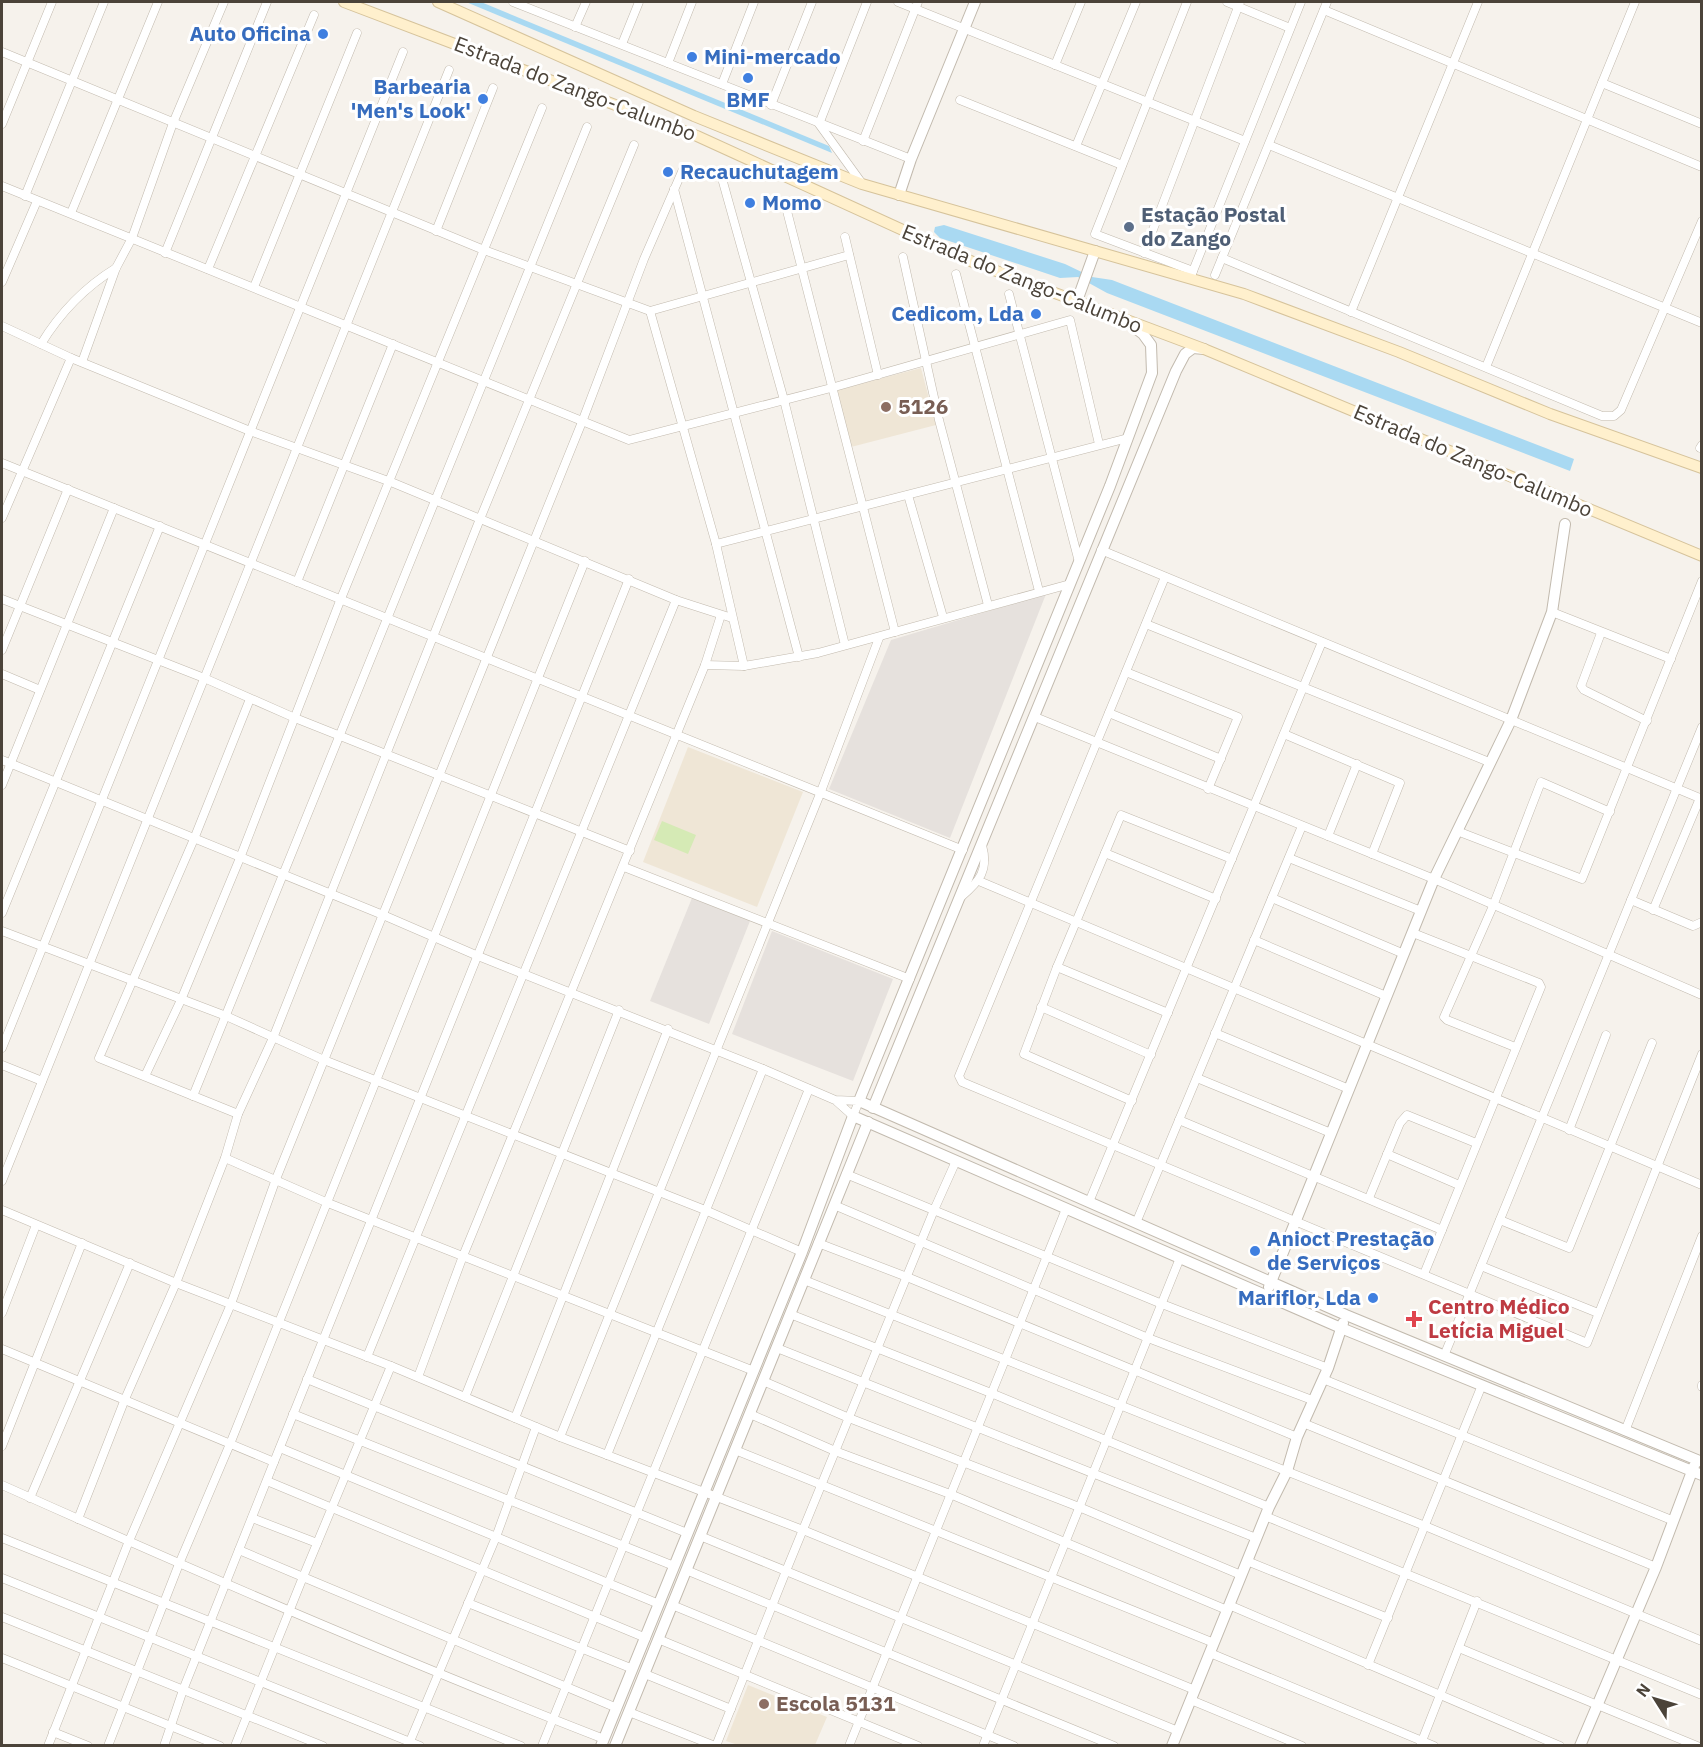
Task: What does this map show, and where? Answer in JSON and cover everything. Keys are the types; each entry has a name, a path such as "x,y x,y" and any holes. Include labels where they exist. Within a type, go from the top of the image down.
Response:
{"main road":[{"name":"Estrada do Zango-Calumbo","path":"344,2 697,136 924,242 1204,349 1701,556"},
{"name":"Estrada do Zango-Calumbo","path":"438,2 694,116 862,184 1191,276 1297,313 1550,414 1701,468"}],"street":[{"path":"2,124 52,2"},
{"path":"25,196 104,2"},
{"path":"70,213 159,2"},
{"path":"82,362 116,268 132,238 173,123 224,2"},
{"path":"165,253 267,2"},
{"path":"513,2 530,4 575,27 911,159"},
{"path":"575,27 586,2"},
{"path":"622,44 639,2"},
{"path":"668,63 692,2"},
{"path":"722,84 754,2"},
{"path":"771,105 812,2"},
{"path":"819,124 867,2"},
{"path":"898,2 917,5 1055,65 1245,141"},
{"path":"899,195 911,159 975,2"},
{"path":"1055,65 1081,2"},
{"path":"1076,146 1136,2"},
{"path":"1187,2 1095,234 1144,253 1191,276 1301,2"},
{"path":"1227,2 1240,4 1290,27"},
{"path":"1215,275 1327,2"},
{"path":"1351,312 1478,2"},
{"path":"1486,367 1635,2"},
{"path":"1144,253 1193,120 1240,4"},
{"path":"864,141 917,5"},
{"path":"1324,10 1701,167"},
{"path":"208,269 314,15"},
{"path":"254,287 357,33"},
{"path":"2,52 483,250 576,286 650,311 849,255"},
{"path":"2,1048 41,946 403,52"},
{"path":"2,1181 449,70"},
{"path":"1602,83 1701,124"},
{"path":"436,231 493,88"},
{"path":"960,100 1122,165"},
{"path":"145,1076 181,1000 240,858 340,601 391,482 437,362 542,108"},
{"path":"819,124 862,184"},
{"path":"193,1096 587,126"},
{"path":"1269,145 1701,322"},
{"path":"78,1519 125,1399 176,1283 225,1158 238,1114 273,1038 480,519 634,146"},
{"path":"48,1746 129,1541 231,1304 276,1179 684,166"},
{"path":"723,182 749,282 784,400 845,645"},
{"path":"2,186 629,440 831,388 1070,320 1099,444"},
{"path":"674,189 736,413 799,657"},
{"path":"2,282 36,201"},
{"path":"787,210 895,632"},
{"path":"1222,258 1602,416 1614,416 1621,410 1667,307 1701,222"},
{"path":"845,237 878,375"},
{"path":"1077,301 1095,251"},
{"path":"903,257 924,360 988,605"},
{"path":"41,344 53,323 71,304 116,268"},
{"path":"956,274 1039,591"},
{"path":"1009,294 1079,562"},
{"path":"650,311 685,427 716,544 744,666"},
{"path":"617,1745 645,1674 659,1604 802,1252 859,1101 1079,562 1152,373 1153,352 1143,334 1117,316"},
{"path":"2,326 71,358 250,431 391,482 676,600 732,618"},
{"path":"297,582 393,344"},
{"path":"2,1485 288,1611 603,1742 633,1670 672,1605 846,1174 1180,361 1193,348 1204,349"},
{"path":"2,519 71,358"},
{"path":"716,544 1128,438"},
{"path":"2,463 250,562 485,660 581,696 963,850"},
{"path":"2,650 68,489"},
{"path":"908,495 944,617"},
{"path":"2,785 114,508"},
{"path":"1266,1295 1434,879 1511,720 1552,612 1565,524"},
{"path":"2,913 53,783 113,644 160,526"},
{"path":"1101,550 1701,798 1653,910"},
{"path":"108,1746 179,1564 328,1203 432,937 585,561"},
{"path":"1165,577 959,1079 1113,1146 1161,1164 1587,1343 1701,1054"},
{"path":"164,1746 183,1690 322,1340 629,579"},
{"path":"1457,831 1582,879 1701,581"},
{"path":"705,665 744,666 799,657 879,638 944,617 1070,584"},
{"path":"2,599 66,626 204,678 295,718 630,851"},
{"path":"367,1357 676,600"},
{"path":"1552,612 1671,659"},
{"path":"418,1377 463,1256 705,665 721,615"},
{"path":"1146,624 1489,762"},
{"path":"1601,633 1581,686 1584,690 1647,721"},
{"path":"560,1437 608,1313 820,794 879,638"},
{"path":"1089,1202 1322,642"},
{"path":"1126,672 1238,717 1208,789"},
{"path":"2,674 40,690"},
{"path":"238,1114 99,1058 194,840 250,699"},
{"path":"1109,713 1221,759"},
{"path":"1035,717 1434,879 1701,994"},
{"path":"1444,1356 1676,788 1698,744 1701,727"},
{"path":"1284,734 1401,783 1372,854"},
{"path":"2,760 53,783 383,915 478,956 668,1029 835,1100 853,1116 1341,1328 1697,1473"},
{"path":"1328,836 1357,764"},
{"path":"1515,1047 1445,1019 1493,906 1541,782 1610,812"},
{"path":"1132,1101 1024,1054 1057,967 1123,815 1232,859"},
{"path":"1136,1223 1302,826"},
{"path":"960,898 979,881 985,866 982,845"},
{"path":"1105,853 1216,899"},
{"path":"1289,858 1422,910"},
{"path":"624,867 910,980"},
{"path":"979,881 1701,1185"},
{"path":"1272,898 1404,954"},
{"path":"1630,900 1693,927 1701,922"},
{"path":"2,930 226,1016 324,1060 705,1210 802,1252"},
{"path":"1413,933 1540,985 1424,1275"},
{"path":"1254,940 1386,996"},
{"path":"1057,967 1168,1013"},
{"path":"1041,1007 1151,1055"},
{"path":"465,1397 619,1010"},
{"path":"515,1418 668,1029"},
{"path":"1215,1033 1349,1089"},
{"path":"1569,1130 1606,1035"},
{"path":"1500,1220 1569,1248 1652,1043"},
{"path":"2,1065 42,1081"},
{"path":"607,1455 763,1069"},
{"path":"1197,1078 1331,1133"},
{"path":"542,1746 809,1089"},
{"path":"835,1100 859,1101 1346,1315 1699,1461 1697,1473 1634,1613 1581,1746"},
{"path":"1368,1198 1400,1123 1407,1115 1476,1143"},
{"path":"1179,1120 1442,1230"},
{"path":"1387,1154 1459,1185"},
{"path":"225,1158 328,1203 754,1371"},
{"path":"629,1712 716,1746 906,1276 956,1161"},
{"path":"846,1174 1162,1304 1328,1368"},
{"path":"834,1205 1148,1338 1312,1400"},
{"path":"849,1746 1066,1209"},
{"path":"2,1210 176,1283 391,1366 560,1437 803,1530 1031,1623 1302,1746"},
{"path":"2,1313 36,1225"},
{"path":"1625,1431 1701,1236"},
{"path":"2,1446 82,1244"},
{"path":"818,1244 906,1276 1134,1372 1297,1437"},
{"path":"983,1746 1180,1258"},
{"path":"30,1498 130,1263"},
{"path":"1481,1266 1598,1313"},
{"path":"804,1280 1425,1526 1701,1641"},
{"path":"790,1314 1105,1440 1406,1573 1701,1695"},
{"path":"1172,1746 1267,1511 1287,1471 1297,1437 1328,1368 1346,1315"},
{"path":"777,1348 1256,1538"},
{"path":"2,1349 274,1462"},
{"path":"235,1746 288,1611 391,1366"},
{"path":"307,1379 687,1533"},
{"path":"1323,1379 1674,1521"},
{"path":"763,1381 849,1418 964,1460 1241,1575"},
{"path":"1368,1665 1482,1385"},
{"path":"293,1414 674,1566"},
{"path":"750,1414 835,1451 950,1494 1368,1665 1560,1746"},
{"path":"1303,1423 1656,1567"},
{"path":"409,1743 496,1537 536,1427"},
{"path":"280,1448 659,1604"},
{"path":"735,1450 1050,1578 1212,1648 1421,1743 1434,1746"},
{"path":"267,1481 593,1617 745,1675 918,1746"},
{"path":"252,1518 317,1543"},
{"path":"700,1536 1178,1731"},
{"path":"2,1538 521,1746"},
{"path":"239,1550 617,1708"},
{"path":"1247,1561 1388,1618"},
{"path":"686,1570 771,1607 1114,1746"},
{"path":"2,1578 420,1746"},
{"path":"1421,1743 1477,1601"},
{"path":"468,1603 633,1670"},
{"path":"672,1605 1014,1746"},
{"path":"2,1617 323,1746"},
{"path":"1458,1648 1697,1746"},
{"path":"2,1658 220,1746"},
{"path":"645,1674 731,1709"},
{"path":"53,1732 88,1746"}],"shaded area":[{"name":"5126","path":"921,368 936,425 851,447 836,390"},
{"path":"1046,594 950,838 829,789 891,640"},
{"path":"688,747 803,792 757,907 643,862"},
{"path":"692,898 750,921 709,1024 650,1001"},
{"path":"772,931 893,979 853,1081 732,1034"},
{"path":"748,1685 827,1717 815,1745 738,1745 726,1741"}],"green space":[{"path":"662,821 696,835 688,854 654,840"}],"water":[{"path":"466,2 481,2 829,146 832,153"},
{"path":"944,225 1065,264 1092,277 1112,280 1574,459 1570,471 1107,293 1078,277 1060,278 940,238 934,232 935,227"}],"place":[{"name":"Auto Oficina","path":"323,34"},
{"name":"Mini-mercado","path":"692,57"},
{"name":"BMF","path":"748,78"},
{"name":"Barbearia 'Men's Look'","path":"483,99"},
{"name":"Recauchutagem","path":"668,172"},
{"name":"Momo","path":"750,203"},
{"name":"Estação Postal do Zango","path":"1129,227"},
{"name":"Cedicom, Lda","path":"1036,314"},
{"name":"5126","path":"886,407"},
{"name":"Anioct Prestação de Serviços","path":"1255,1251"},
{"name":"Mariflor, Lda","path":"1373,1298"},
{"name":"Centro Médico Letícia Miguel","path":"1414,1319"},
{"name":"Escola 5131","path":"764,1704"}]}
